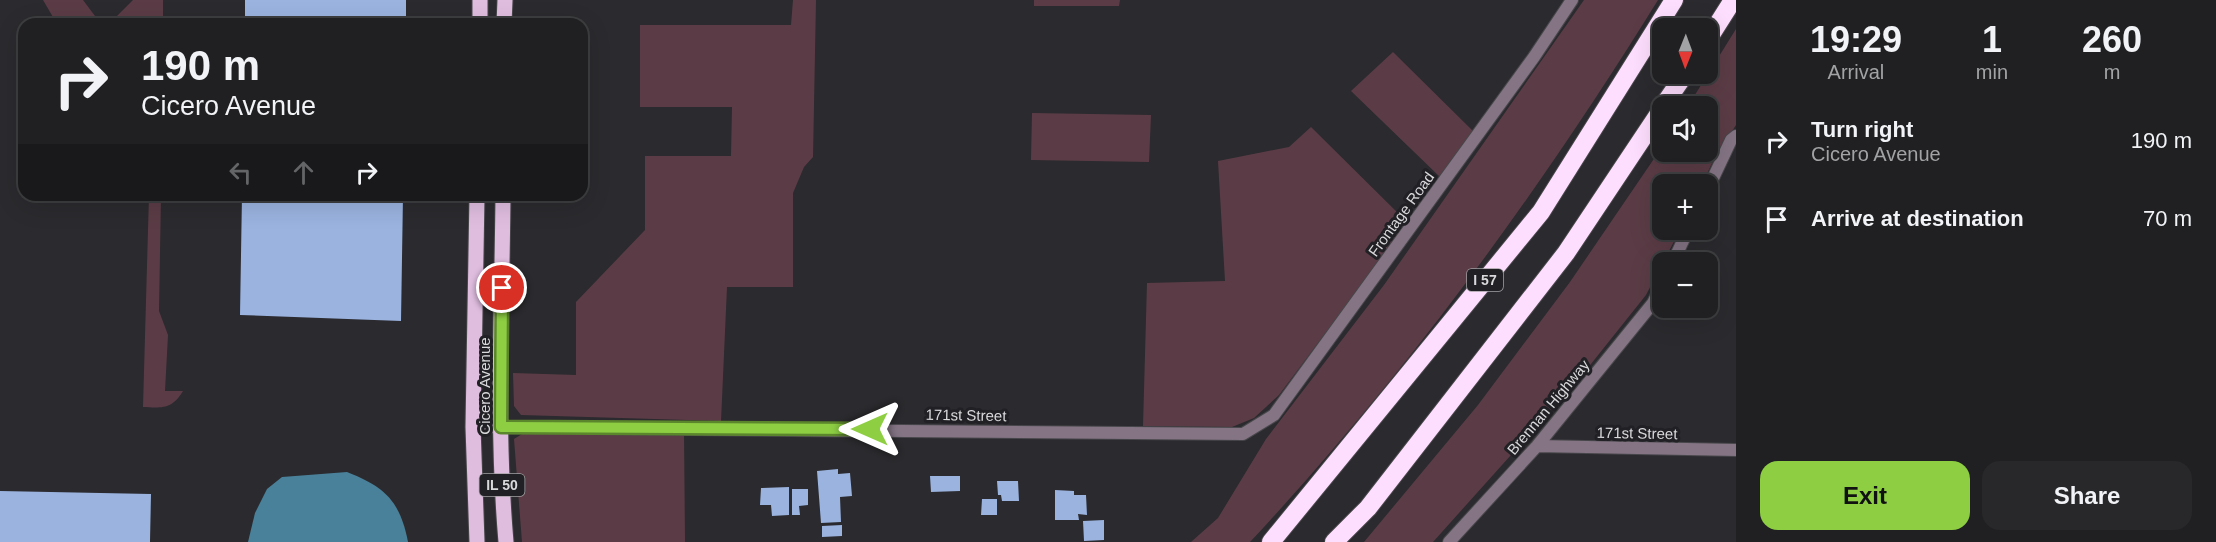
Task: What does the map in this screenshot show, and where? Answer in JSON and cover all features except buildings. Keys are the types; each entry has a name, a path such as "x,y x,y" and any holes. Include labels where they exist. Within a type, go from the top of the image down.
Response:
{"highway":[{"name":"I 57","path":"1271,542 1541,212 1674,0"},
{"path":"1718,24 1733,0"},
{"path":"1334,542 1368,508 1566,253 1652,124"}],"main road":[{"path":"480,0 480,18"},
{"path":"504,18 505,0"},
{"name":"Cicero Avenue","path":"477,201 473,427 477,542"},
{"name":"Cicero Avenue","path":"503,201 501,427 502,500 506,542"}],"street":[{"name":"Frontage Road","path":"1243,434 1274,415 1534,57 1572,0"},
{"path":"1715,174 1731,141 1736,136"},
{"name":"Brennan Highway","path":"1449,542 1537,446 1652,304"},
{"name":"171st Street","path":"473,427 1243,434"},
{"name":"171st Street","path":"1537,446 1736,450"}],"shaded area":[{"path":"43,0 83,0 96,18 54,18"},
{"path":"133,0 163,0 163,18 115,18"},
{"path":"793,0 816,0 813,157 804,167 793,193 793,287 727,287 721,421 521,415 514,406 513,373 576,375 576,302 645,230 645,156 731,156 732,107 640,107 640,25 791,25"},
{"path":"1034,0 1120,0 1119,6 1034,6"},
{"path":"1584,0 1658,0 1566,142 1468,281 1416,348 1307,479 1250,542 1191,542 1218,518 1266,439 1384,285"},
{"path":"1736,29 1736,125 1718,153 1718,96 1694,96 1702,84 1718,84 1718,58"},
{"path":"1393,52 1475,133 1440,177 1351,91"},
{"path":"1032,113 1151,115 1149,162 1031,160"},
{"path":"1311,127 1408,223 1279,395 1254,418 1232,427 1143,426 1147,283 1225,281 1218,161 1289,147"},
{"path":"1652,162 1713,162 1707,174 1652,174 1652,240 1675,240 1668,252 1652,252 1652,284 1646,295 1579,379 1433,542 1364,542 1478,405 1570,282"},
{"path":"149,201 161,201 159,311 168,335 165,391 183,391 175,401 166,406 143,407"},
{"path":"527,431 684,432 685,542 522,542 514,439"}],"water":[{"path":"347,472 371,484 389,497 400,516 408,542 248,542 255,513 267,489 282,477"}],"route":[{"path":"502,288 501,427 870,429"}]}
